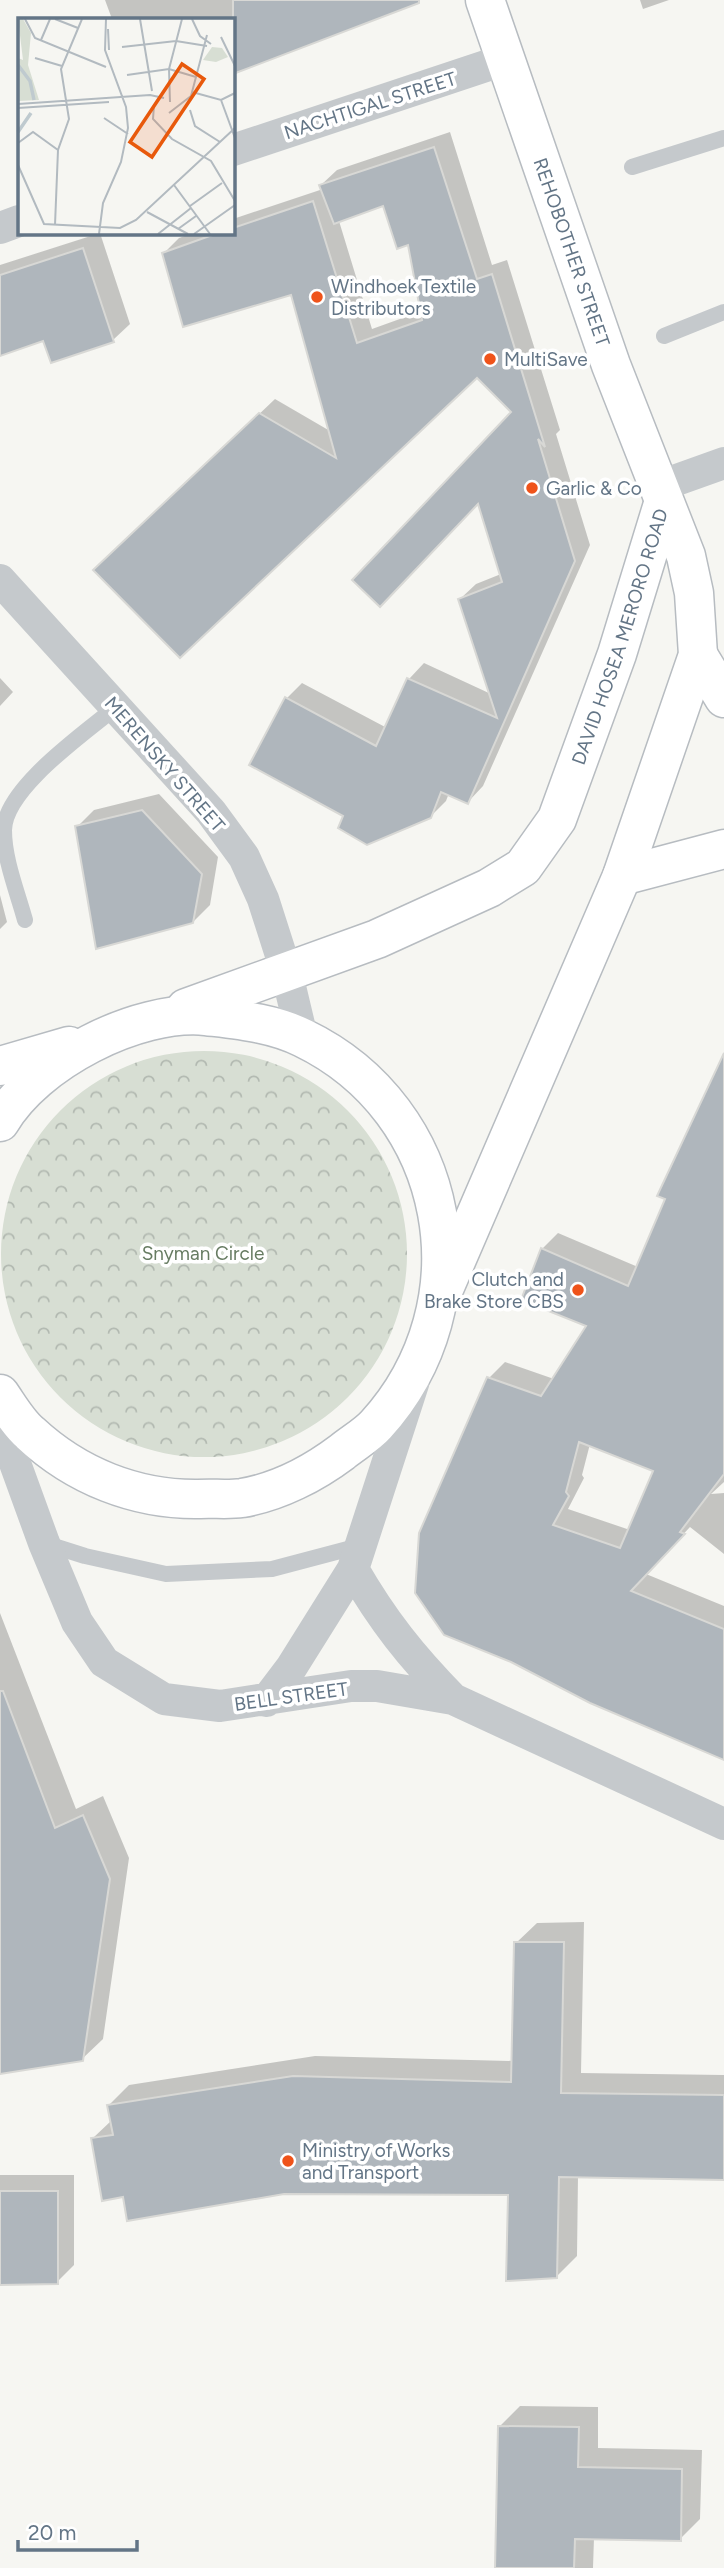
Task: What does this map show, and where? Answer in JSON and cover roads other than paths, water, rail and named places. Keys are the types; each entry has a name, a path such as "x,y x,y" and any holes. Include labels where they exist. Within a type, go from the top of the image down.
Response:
{"main road":[{"name":"REHOBOTHER STREET","path":"485,0 611,365 660,495"},
{"name":"DAVID HOSEA MERORO ROAD","path":"440,1298 622,876 698,655 694,593 686,556 660,495"},
{"name":"DAVID HOSEA MERORO ROAD","path":"149,1021 288,974 377,939 489,888 523,867 557,819 617,654 660,495"},
{"path":"698,655 724,698"},
{"path":"622,876 724,849"},
{"path":"0,1066 149,1021 200,1016 252,1021 302,1037 346,1064 393,1110 426,1168 442,1232 440,1298 419,1362 376,1426 314,1473 242,1498 164,1499 91,1477 28,1433 0,1394"},
{"path":"0,1122 46,1071 100,1037"}],"street":[{"name":"NACHTIGAL STREET","path":"234,150 507,59"},
{"path":"0,228 18,221"},
{"path":"660,495 724,463"},
{"name":"MERENSKY STREET","path":"0,580 211,812 244,857 263,899 288,974 302,1037"},
{"path":"266,1701 291,1668 356,1558 419,1362"},
{"name":"BELL STREET","path":"0,1422 44,1543 77,1622 104,1662 164,1699 220,1706 351,1686 377,1686 453,1699 724,1824"},
{"path":"356,1558 378,1612 407,1652 453,1699"}],"lane":[{"path":"632,167 724,138"},
{"path":"664,335 724,312"},
{"path":"25,920 8,858 4,828 12,804 60,754 116,707"},
{"path":"44,1543 85,1556 166,1574 272,1569 356,1558"}],"place":[{"name":"Windhoek Textile Distributors","path":"317,297"},
{"name":"MultiSave","path":"490,359"},
{"name":"Garlic & Co","path":"532,488"},
{"name":"Clutch and Brake Store CBS","path":"578,1290"},
{"name":"Ministry of Works and Transport","path":"288,2161"}],"park label":[{"name":"Snyman Circle","path":"203,1253"}]}
